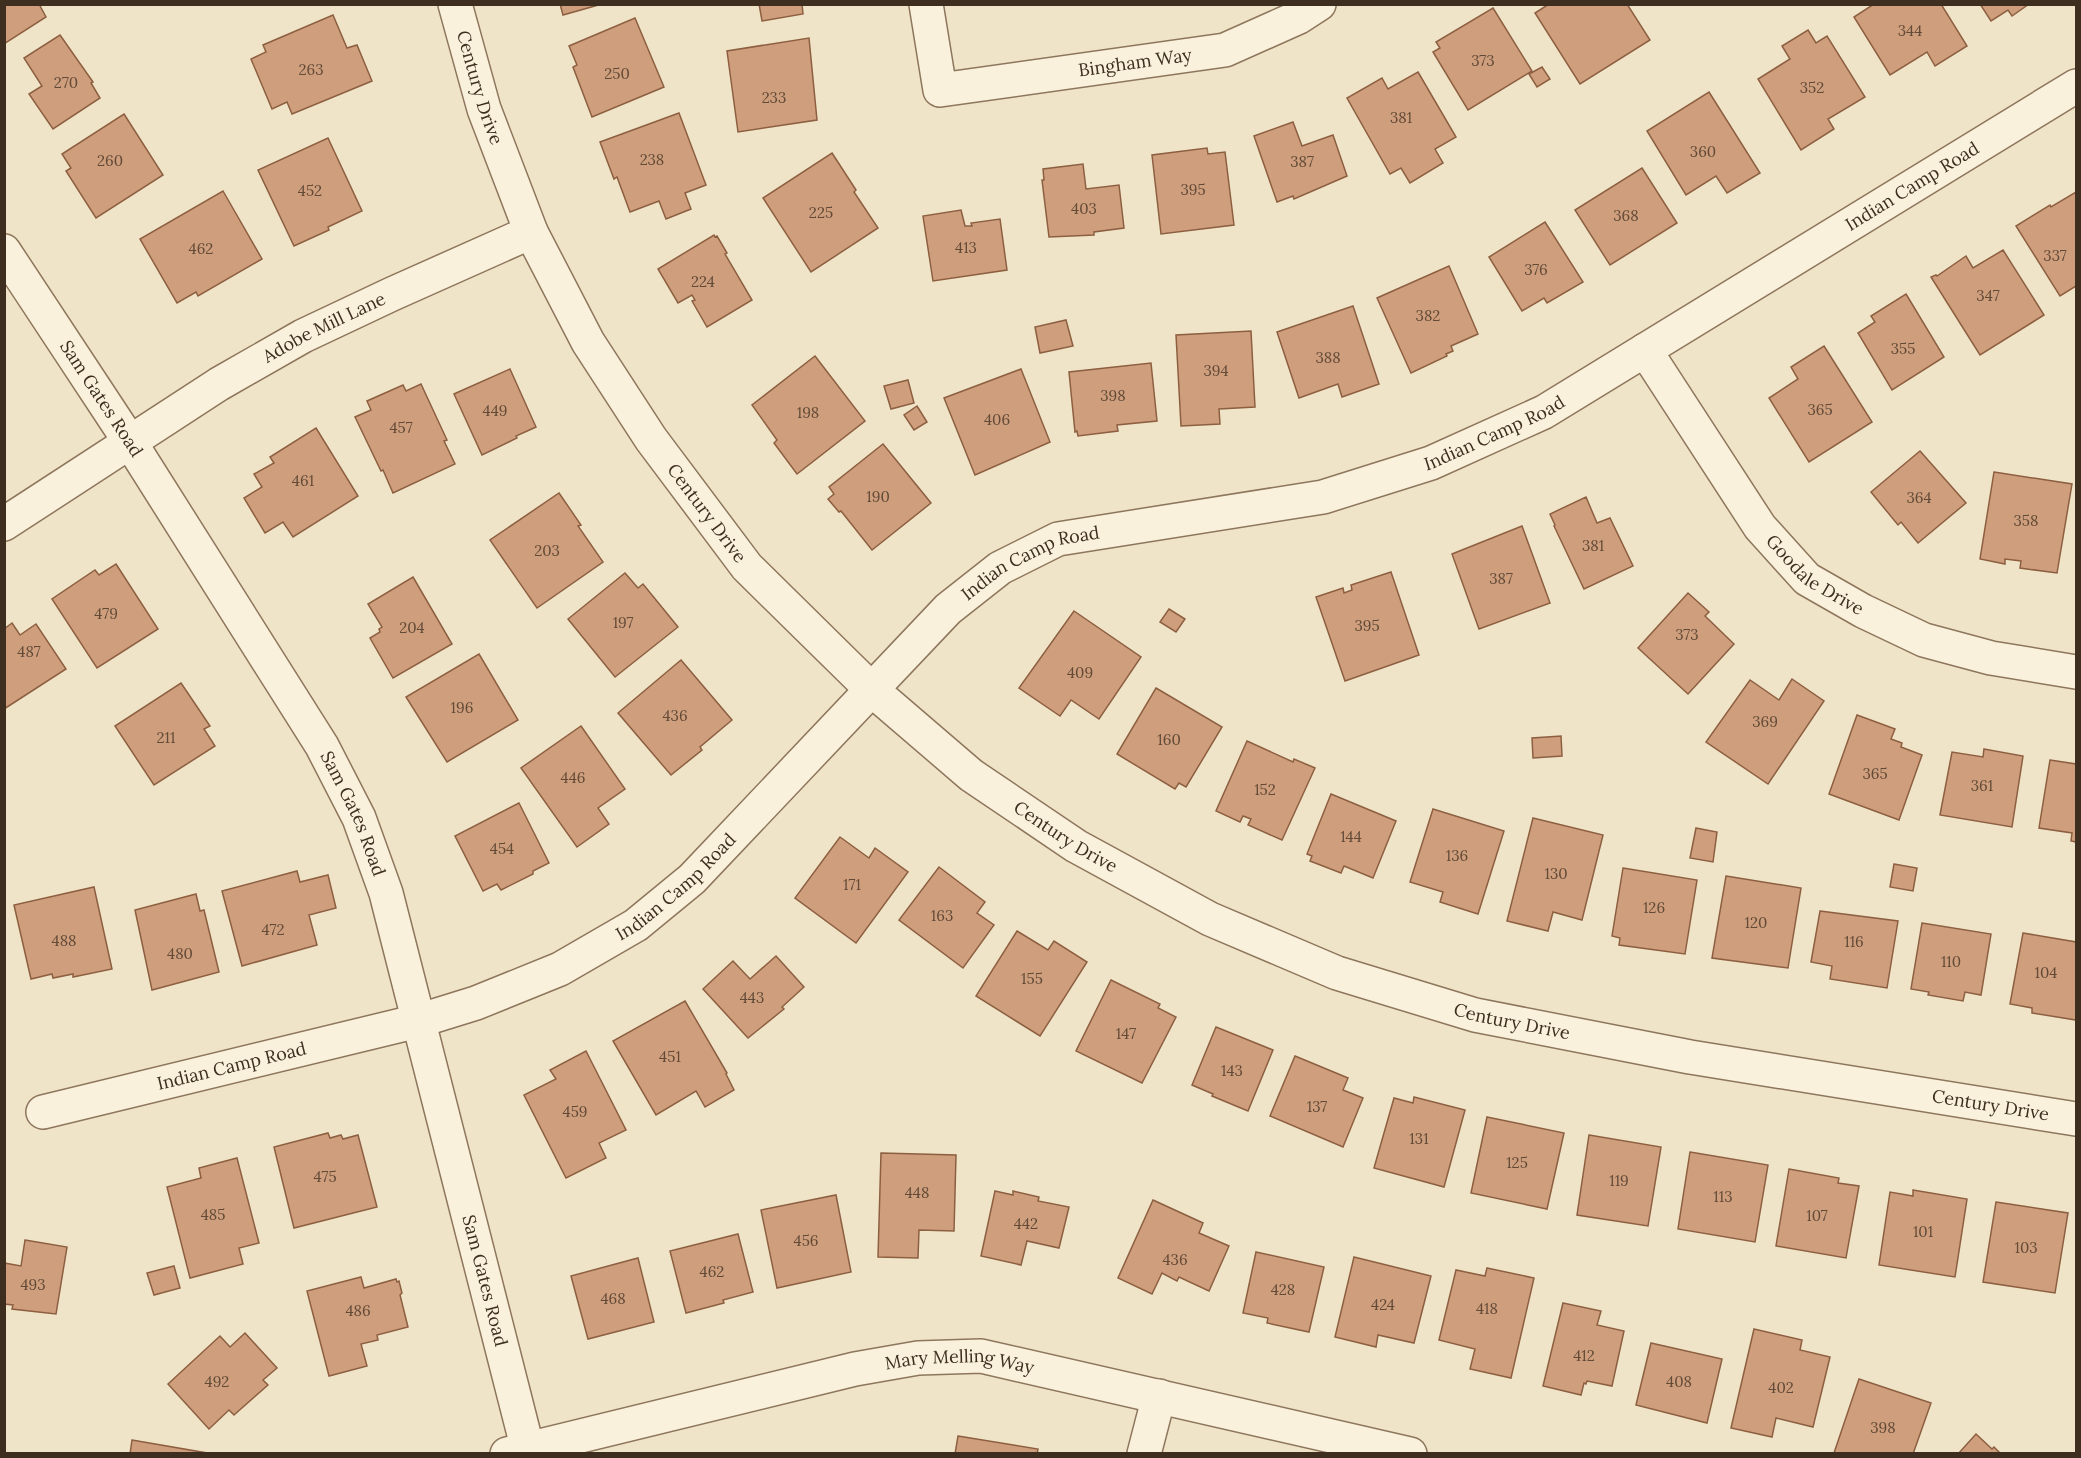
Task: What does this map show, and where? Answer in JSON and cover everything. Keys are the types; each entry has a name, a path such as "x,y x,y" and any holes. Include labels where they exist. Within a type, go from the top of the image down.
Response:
{"street":[{"name":"Century Drive","path":"455,4 484,109 531,232 588,342 651,439 747,567 872,690 971,775 1076,846 1210,919 1337,973 1474,1016 1690,1057 2076,1119"},
{"name":"Bingham Way","path":"926,4 940,90 1225,50 1299,17 1319,4"},
{"name":"Indian Camp Road","path":"43,1112 418,1020 476,1003 560,969 636,925 692,879 948,609 1000,568 1058,539 1323,497 1431,463 1544,412 2076,86"},
{"name":"Adobe Mill Lane","path":"4,524 219,384 303,336 531,232"},
{"name":"Sam Gates Road","path":"4,250 130,442 322,746 359,818 386,893 521,1452"},
{"name":"Goodale Drive","path":"1645,350 1760,527 1807,579 1863,611 1924,640 1991,658 2076,672"},
{"name":"Mary Melling Way","path":"521,1452 855,1369 918,1358 981,1356 1410,1454"},
{"path":"1144,1454 1159,1396"}],"building":[{"path":"4,4 39,4 46,17 4,44"},
{"path":"560,4 602,4 563,15"},
{"path":"759,4 802,4 803,14 762,21"},
{"path":"1549,4 1627,4 1650,40 1580,84 1535,13"},
{"path":"1874,4 1941,4 1967,46 1935,66 1927,52 1890,75 1854,17"},
{"path":"1980,4 2029,4 2012,16 2008,10 1991,21"},
{"path":"1493,8 1532,71 1468,110 1433,52 1440,48 1436,42"},
{"path":"333,15 347,48 357,45 372,81 292,114 287,102 272,109 251,59 266,52 263,45"},
{"path":"635,18 664,87 592,117 573,67 577,65 569,46"},
{"path":"1808,30 1816,43 1827,36 1865,97 1828,119 1834,129 1801,150 1758,79 1790,59 1782,46"},
{"path":"60,35 93,82 91,83 100,98 53,129 29,94 42,86 24,58"},
{"path":"809,38 817,120 738,132 727,51"},
{"path":"1542,67 1550,79 1537,87 1529,74"},
{"path":"1418,72 1456,137 1435,149 1443,163 1410,183 1401,168 1390,174 1347,98 1382,78 1388,89"},
{"path":"1709,92 1760,173 1727,193 1716,176 1686,195 1647,131"},
{"path":"679,113 706,185 685,193 691,209 666,219 659,201 630,212 617,177 614,179 600,142"},
{"path":"124,114 163,175 96,218 66,171 71,168 62,154"},
{"path":"1293,122 1302,146 1333,135 1347,176 1294,199 1293,196 1277,202 1254,136"},
{"path":"328,138 362,211 294,246 258,170"},
{"path":"1207,148 1208,154 1225,152 1234,225 1161,234 1152,155"},
{"path":"832,153 878,228 811,272 763,198"},
{"path":"1083,164 1086,189 1119,185 1124,228 1094,232 1094,235 1049,237 1042,180 1044,180 1043,169"},
{"path":"1642,168 1677,223 1610,265 1575,210"},
{"path":"223,191 262,259 198,296 196,292 177,303 140,239"},
{"path":"2076,192 2076,286 2060,296 2016,226"},
{"path":"961,210 965,226 1000,219 1007,270 933,281 923,216"},
{"path":"1545,222 1583,282 1547,303 1544,298 1522,311 1489,257"},
{"path":"714,235 717,236 727,253 725,254 752,300 707,327 692,301 695,300 692,295 678,303 658,269"},
{"path":"2003,250 2044,315 1980,355 1931,277 1937,276 1966,256 1973,268"},
{"path":"1449,266 1478,334 1451,346 1453,351 1446,354 1447,356 1411,373 1377,298"},
{"path":"1906,294 1944,357 1892,390 1858,333 1875,322 1871,316"},
{"path":"1353,306 1379,384 1342,397 1338,384 1299,398 1277,332"},
{"path":"1066,320 1073,346 1040,353 1035,327"},
{"path":"1251,331 1255,407 1219,409 1220,424 1181,426 1176,335"},
{"path":"1824,346 1872,422 1809,462 1769,398 1798,379 1791,367"},
{"path":"815,356 865,421 797,474 774,443 777,440 752,405"},
{"path":"1151,363 1157,421 1117,425 1118,431 1078,436 1077,431 1075,432 1069,372"},
{"path":"510,369 536,427 482,455 454,394"},
{"path":"1021,369 1050,442 975,475 944,398"},
{"path":"908,380 914,403 891,409 884,386"},
{"path":"421,384 447,440 444,441 455,464 393,493 355,417 371,410 367,401 403,385 406,391"},
{"path":"917,406 927,422 914,430 904,415"},
{"path":"316,428 358,496 293,537 283,522 265,533 244,498 262,487 254,474 274,463 270,457"},
{"path":"883,444 931,503 872,550 841,511 839,512 828,499 834,494 829,487"},
{"path":"1920,451 1966,503 1918,543 1901,522 1898,525 1871,492"},
{"path":"1994,472 2072,484 2057,573 2020,568 2021,561 2005,559 2005,564 1980,559"},
{"path":"559,493 603,562 537,608 490,540"},
{"path":"1586,497 1597,523 1610,518 1633,566 1584,589 1550,514"},
{"path":"1522,526 1550,603 1479,629 1452,554"},
{"path":"116,564 158,629 97,668 52,599 95,570 99,575"},
{"path":"1391,572 1419,655 1345,681 1316,597 1343,588 1344,593 1352,590 1351,585"},
{"path":"625,573 638,588 643,584 678,627 615,677 568,619"},
{"path":"413,577 452,644 393,678 370,638 380,632 379,629 382,627 368,604"},
{"path":"1688,593 1709,612 1705,616 1734,644 1688,694 1638,648"},
{"path":"1169,609 1185,619 1176,632 1160,622"},
{"path":"1074,611 1141,657 1099,719 1071,700 1060,716 1019,688"},
{"path":"12,623 20,635 36,624 66,669 4,709 4,629"},
{"path":"479,654 518,720 447,762 406,697"},
{"path":"681,660 732,720 700,747 702,750 671,775 618,713"},
{"path":"1792,679 1824,701 1768,784 1706,742 1750,680 1779,700"},
{"path":"181,683 210,726 204,729 215,746 154,785 115,726"},
{"path":"1156,688 1222,727 1186,787 1179,783 1175,789 1117,754"},
{"path":"1857,715 1895,729 1891,739 1902,743 1901,747 1922,755 1899,820 1829,794"},
{"path":"581,726 625,789 598,808 609,824 577,847 521,768"},
{"path":"1561,736 1562,756 1533,758 1532,738"},
{"path":"1247,741 1293,762 1294,759 1315,768 1282,840 1248,825 1251,819 1243,816 1240,822 1216,811"},
{"path":"1984,749 2023,756 2012,827 1940,815 1952,752 1983,757"},
{"path":"2050,760 2076,764 2076,842 2071,841 2072,833 2039,828"},
{"path":"1331,794 1396,821 1373,878 1344,866 1341,873 1310,861 1312,856 1307,854"},
{"path":"519,803 549,863 501,890 497,884 483,891 455,836"},
{"path":"1433,809 1504,831 1478,914 1440,902 1443,892 1410,882"},
{"path":"1533,818 1603,835 1582,920 1553,912 1548,931 1507,921"},
{"path":"1696,828 1717,832 1713,862 1690,858"},
{"path":"840,837 869,858 875,848 908,872 856,943 795,898"},
{"path":"1894,864 1917,868 1913,891 1890,887"},
{"path":"939,867 985,902 977,913 994,925 963,968 899,920"},
{"path":"1623,868 1697,880 1685,954 1619,945 1620,938 1612,936"},
{"path":"297,871 300,882 328,875 336,908 309,915 317,945 242,966 222,891"},
{"path":"1726,876 1801,888 1788,968 1712,958"},
{"path":"94,887 112,969 73,977 73,974 53,978 52,974 31,979 14,905"},
{"path":"196,894 200,911 204,910 219,972 152,990 135,910"},
{"path":"1820,911 1898,921 1887,988 1830,979 1832,966 1811,962"},
{"path":"1922,923 1991,934 1981,995 1965,992 1963,1001 1928,995 1929,992 1911,989"},
{"path":"1017,931 1048,950 1054,941 1087,962 1040,1036 976,996"},
{"path":"2023,933 2076,942 2076,1020 2032,1013 2032,1008 2010,1004"},
{"path":"776,956 804,987 782,1007 784,1009 748,1038 703,989 733,961 750,979"},
{"path":"1111,980 1160,1004 1158,1008 1176,1017 1142,1083 1076,1051"},
{"path":"685,1001 727,1073 734,1090 705,1107 696,1091 656,1115 613,1041"},
{"path":"1216,1027 1273,1050 1248,1111 1192,1085"},
{"path":"586,1051 626,1130 599,1143 606,1158 566,1178 524,1095 556,1079 550,1070"},
{"path":"1295,1056 1348,1078 1343,1090 1363,1098 1343,1147 1270,1116"},
{"path":"1414,1097 1465,1110 1444,1187 1374,1168 1394,1098 1413,1103"},
{"path":"1487,1117 1564,1133 1547,1209 1471,1193"},
{"path":"328,1133 330,1138 341,1135 343,1139 358,1135 377,1207 294,1228 274,1147"},
{"path":"1589,1135 1661,1147 1648,1226 1577,1215"},
{"path":"1690,1152 1768,1165 1755,1242 1678,1229"},
{"path":"881,1153 956,1155 954,1231 919,1230 918,1258 878,1257"},
{"path":"237,1158 259,1243 239,1248 243,1264 190,1278 167,1187 201,1178 199,1168"},
{"path":"1789,1169 1839,1178 1838,1183 1859,1186 1846,1258 1776,1246"},
{"path":"1913,1190 1967,1199 1955,1277 1879,1265 1890,1192 1913,1196"},
{"path":"995,1191 1013,1195 1013,1191 1039,1197 1038,1201 1069,1207 1059,1248 1027,1241 1021,1265 981,1256"},
{"path":"836,1195 851,1272 777,1288 761,1210"},
{"path":"1153,1200 1203,1223 1199,1233 1229,1246 1209,1291 1179,1277 1177,1281 1162,1273 1152,1294 1118,1278"},
{"path":"1996,1202 2068,1213 2055,1293 1983,1282"},
{"path":"738,1234 753,1292 723,1300 724,1303 686,1313 670,1251"},
{"path":"25,1240 67,1247 56,1314 12,1309 13,1305 4,1304 4,1263 21,1266"},
{"path":"1256,1252 1324,1267 1309,1332 1267,1323 1268,1318 1243,1313"},
{"path":"1354,1257 1431,1276 1414,1343 1378,1335 1376,1347 1335,1337"},
{"path":"638,1258 654,1322 588,1339 571,1276"},
{"path":"174,1266 180,1288 154,1295 147,1273"},
{"path":"1487,1268 1534,1278 1511,1378 1470,1369 1475,1349 1439,1340 1456,1270 1485,1276"},
{"path":"361,1277 364,1288 396,1279 397,1282 399,1281 408,1327 377,1335 378,1340 361,1344 367,1366 329,1376 307,1291"},
{"path":"1563,1303 1601,1311 1597,1325 1624,1331 1612,1386 1587,1381 1586,1384 1584,1383 1581,1395 1543,1386"},
{"path":"1754,1329 1802,1340 1800,1350 1830,1357 1813,1427 1776,1418 1772,1437 1731,1428"},
{"path":"245,1333 277,1368 263,1380 268,1385 234,1415 229,1410 209,1429 168,1384 220,1336 230,1347"},
{"path":"1651,1343 1722,1359 1707,1423 1636,1405"},
{"path":"1859,1379 1931,1403 1913,1454 1834,1453"},
{"path":"1976,1434 1992,1449 1994,1447 2001,1454 1958,1454"},
{"path":"958,1436 1038,1449 1037,1454 955,1454"},
{"path":"132,1440 207,1453 207,1454 130,1454"}]}
